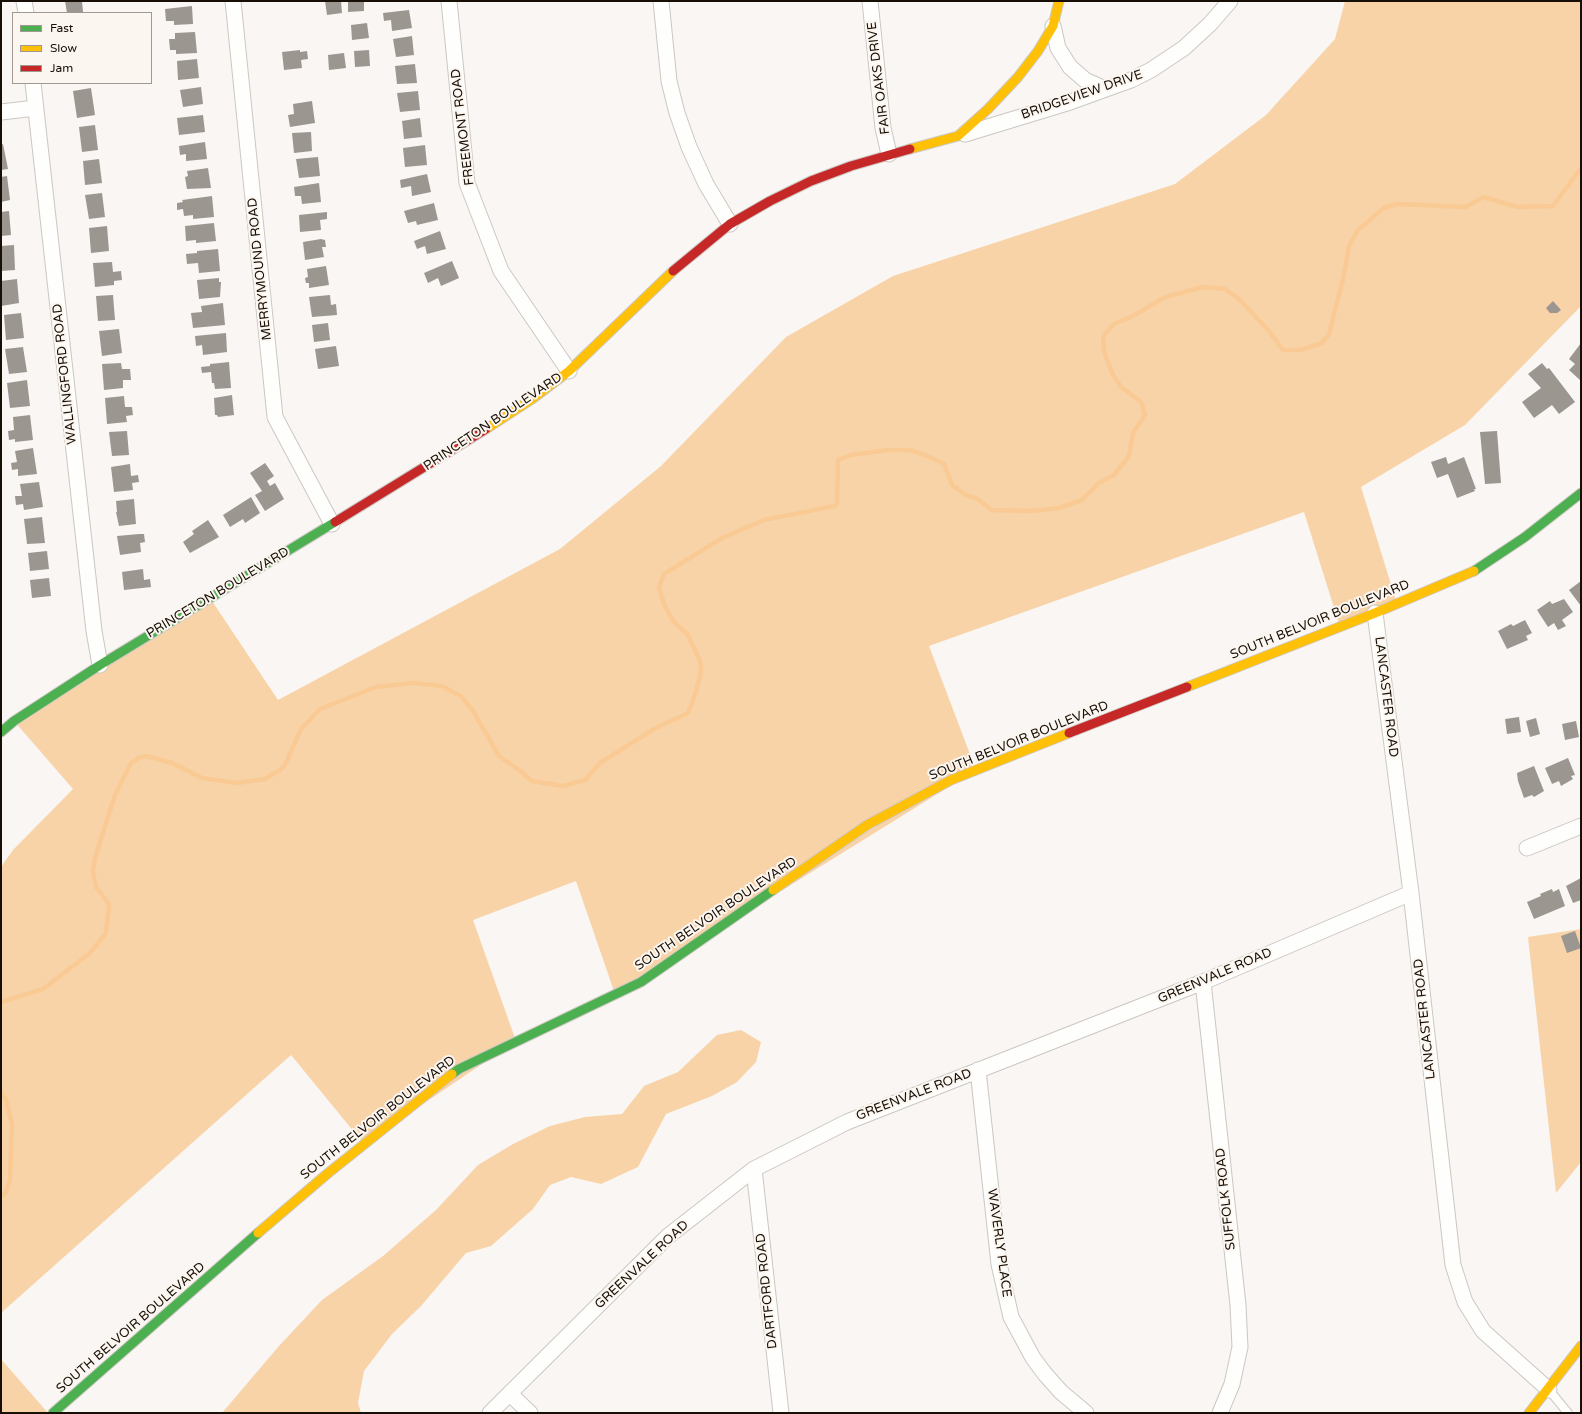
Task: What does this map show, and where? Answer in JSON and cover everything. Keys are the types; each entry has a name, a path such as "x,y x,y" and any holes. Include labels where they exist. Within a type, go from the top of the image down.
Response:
{"street":[{"path":"24,1 26,12"},
{"name":"MERRYMOUND ROAD","path":"233,1 275,417 332,524"},
{"name":"FREEMONT ROAD","path":"449,1 467,183 501,271 569,371"},
{"path":"661,1 669,81 677,113 689,147 706,184 730,224"},
{"name":"FAIR OAKS DRIVE","path":"870,1 884,128 889,154"},
{"name":"PRINCETON BOULEVARD","path":"1,732 14,721 100,665 457,448 532,399 569,371 686,259 730,224 770,201 811,181 889,154 958,136 988,109 1018,77 1038,51 1053,26 1059,1"},
{"name":"BRIDGEVIEW DRIVE","path":"958,136 1070,102 1131,80 1152,70 1184,48 1210,24 1230,1"},
{"name":"PRINCETON BOULEVARD","path":"1053,26 1058,48 1070,67 1085,80 1105,89"},
{"name":"WALLINGFORD ROAD","path":"33,84 100,665"},
{"path":"1,112 36,108"},
{"name":"SOUTH BELVOIR BOULEVARD","path":"53,1413 321,1179 459,1069 641,982 868,825 950,780 1375,613 1476,571 1525,537 1581,493"},
{"name":"LANCASTER ROAD","path":"1375,613 1411,893 1453,1265 1465,1302 1483,1330 1549,1390"},
{"path":"1527,848 1581,826"},
{"name":"GREENVALE ROAD","path":"490,1413 667,1237 754,1169 848,1122 1203,982 1411,893"},
{"name":"SUFFOLK ROAD","path":"1203,982 1238,1305 1240,1347 1232,1384 1220,1413"},
{"name":"WAVERLY PLACE","path":"978,1070 999,1264 1011,1317 1033,1358 1045,1374 1061,1392 1086,1413"},
{"name":"DARTFORD ROAD","path":"754,1169 781,1413"},
{"path":"1529,1413 1549,1390 1581,1346"},
{"path":"510,1394 530,1413"}],"lane":[{"path":"1549,1390 1568,1413"}],"shaded area":[{"path":"1345,1 1581,1 1581,306 1465,425 1361,487 1397,604 1340,627 1304,512 929,646 976,770 615,994 576,881 473,920 516,1041 364,1144 291,1055 1,1313 1,867 13,850 73,789 14,721 210,598 278,700 560,549 661,466 786,337 893,276 1175,184 1266,115 1335,39"},
{"path":"1581,929 1581,1162 1556,1193 1528,937"},
{"path":"741,1030 761,1042 756,1062 737,1082 712,1096 666,1114 638,1167 601,1184 571,1177 550,1185 533,1209 491,1246 466,1253 421,1306 392,1334 364,1371 358,1403 361,1413 222,1413 279,1346 322,1300 383,1256 436,1210 478,1165 513,1144 550,1126 585,1117 622,1114 644,1086 678,1072 717,1035"},
{"path":"1,1359 48,1413 1,1413"}],"building":[{"path":"65,1 82,1 83,12 67,12"},
{"path":"325,1 341,1 342,13 327,15"},
{"path":"348,1 364,1 364,11 348,12"},
{"path":"192,6 193,24 174,25 174,21 166,21 165,9"},
{"path":"409,10 412,28 392,31 391,20 384,21 383,13"},
{"path":"367,23 369,38 352,40 351,25"},
{"path":"195,32 197,53 176,54 176,50 170,50 169,39 175,39 175,33"},
{"path":"412,36 414,55 396,57 393,39"},
{"path":"300,50 300,52 307,51 308,59 301,60 302,68 284,70 282,52"},
{"path":"369,50 370,66 355,67 354,51"},
{"path":"344,53 346,68 329,70 328,55"},
{"path":"197,59 199,78 178,80 177,61"},
{"path":"415,64 417,83 397,84 395,66"},
{"path":"201,87 203,104 183,107 180,90"},
{"path":"91,88 95,115 77,118 73,91"},
{"path":"418,91 420,110 400,112 397,93"},
{"path":"312,101 315,123 290,127 288,115 294,114 293,104"},
{"path":"203,115 205,132 179,135 177,118"},
{"path":"420,118 422,137 404,139 402,121"},
{"path":"95,125 98,150 82,152 79,127"},
{"path":"311,132 312,151 294,153 292,133"},
{"path":"205,142 207,159 186,161 186,154 180,155 179,146"},
{"path":"3,144 8,169 1,170 1,145"},
{"path":"425,145 427,165 405,167 403,148"},
{"path":"318,157 320,176 299,178 296,159"},
{"path":"99,159 102,183 85,185 83,161"},
{"path":"208,168 211,188 187,189 185,177 188,176 187,171"},
{"path":"427,174 431,192 412,196 411,186 401,188 400,180"},
{"path":"7,176 10,200 1,202 1,177"},
{"path":"319,183 321,202 302,204 301,196 295,196 294,187"},
{"path":"102,193 105,217 89,219 85,195"},
{"path":"212,196 214,217 193,219 193,215 184,216 183,209 177,210 177,203 183,202 182,200"},
{"path":"434,203 438,220 417,225 416,221 408,223 404,211"},
{"path":"9,211 11,235 1,236 1,212"},
{"path":"327,212 327,219 320,220 321,230 300,232 299,215"},
{"path":"214,223 216,241 196,243 196,240 186,241 185,226"},
{"path":"107,226 109,251 91,253 89,228"},
{"path":"440,231 446,249 427,254 425,246 417,249 414,241"},
{"path":"321,239 325,240 326,247 322,247 324,257 305,260 303,242"},
{"path":"14,245 15,270 1,271 1,246"},
{"path":"218,249 220,271 199,273 198,263 187,264 186,254 197,253 197,251"},
{"path":"452,261 459,278 441,286 438,278 428,283 424,273"},
{"path":"112,262 113,272 121,271 122,280 114,281 114,285 95,287 93,263"},
{"path":"326,266 329,285 309,288 309,283 306,283 305,278 308,277 307,269"},
{"path":"219,278 219,282 221,282 220,297 199,299 197,280"},
{"path":"17,279 19,303 1,306 1,281"},
{"path":"113,295 115,320 98,321 96,296"},
{"path":"330,295 331,305 336,304 337,315 312,317 309,297"},
{"path":"1553,301 1561,310 1557,313 1550,313 1546,308"},
{"path":"223,303 225,325 193,328 191,313 202,312 201,306"},
{"path":"21,313 24,338 6,340 4,315"},
{"path":"328,323 330,340 314,342 312,325"},
{"path":"119,329 122,353 102,356 99,331"},
{"path":"226,333 227,352 203,355 202,345 196,346 195,336"},
{"path":"1581,343 1581,381 1569,370 1575,364 1569,359"},
{"path":"336,346 339,366 318,369 315,349"},
{"path":"23,347 27,372 9,374 5,349"},
{"path":"229,362 231,388 215,389 214,383 212,383 211,372 202,373 201,367 210,366 210,364"},
{"path":"121,363 122,369 130,369 131,380 123,380 123,388 104,390 102,364"},
{"path":"1542,363 1547,369 1549,368 1575,402 1559,414 1552,405 1534,418 1522,402 1541,388 1528,374"},
{"path":"27,380 30,406 10,408 7,383"},
{"path":"232,395 234,415 218,417 215,415 214,398"},
{"path":"124,396 125,407 132,407 133,415 126,416 127,422 107,424 105,398"},
{"path":"30,415 33,440 15,442 15,439 9,440 8,431 14,430 13,417"},
{"path":"127,431 129,455 112,456 109,432"},
{"path":"1497,431 1501,483 1485,484 1480,432"},
{"path":"33,448 37,474 18,476 18,469 12,470 11,463 17,462 15,451"},
{"path":"1446,457 1448,464 1464,457 1476,489 1474,489 1475,491 1457,498 1448,474 1437,478 1431,462"},
{"path":"265,463 274,476 267,481 270,486 275,483 284,499 265,511 255,495 262,491 250,473"},
{"path":"130,464 131,476 138,475 139,482 132,483 133,490 114,492 111,467"},
{"path":"39,482 43,507 24,510 23,504 16,505 15,496 22,496 20,484"},
{"path":"251,497 260,513 245,523 243,519 230,527 223,515"},
{"path":"134,499 136,524 119,526 116,512 116,501"},
{"path":"42,517 45,543 27,544 24,519"},
{"path":"208,520 219,537 190,553 183,542 194,534 192,531"},
{"path":"144,534 145,542 140,543 141,552 120,555 117,536"},
{"path":"47,551 49,569 30,571 28,553"},
{"path":"143,569 144,580 150,579 151,587 124,590 122,572"},
{"path":"49,578 51,596 32,598 30,580"},
{"path":"1581,581 1581,606 1569,590"},
{"path":"1564,599 1573,612 1562,620 1566,626 1558,630 1554,623 1548,627 1537,610 1550,601 1552,604"},
{"path":"1525,620 1532,633 1526,636 1528,640 1507,649 1498,631 1511,624 1513,626"},
{"path":"1519,717 1521,732 1507,734 1505,719"},
{"path":"1536,718 1540,734 1530,737 1526,721"},
{"path":"1576,721 1579,737 1565,740 1562,724"},
{"path":"1568,758 1575,775 1571,776 1573,779 1561,786 1559,781 1552,784 1545,768"},
{"path":"1534,766 1544,791 1534,797 1532,795 1524,798 1517,773"},
{"path":"1581,878 1581,900 1573,903 1566,886"},
{"path":"1552,889 1553,892 1559,889 1565,906 1534,919 1527,902"},
{"path":"1575,931 1581,948 1567,953 1561,936"}],"waterway":[{"path":"1,1002 43,989 90,953 106,933 109,904 96,887 93,872 95,858 115,795 131,763 138,758 146,756 172,763 202,778 237,783 265,779 280,770 285,765 301,729 320,709 376,687 413,683 442,686 461,696 473,711 499,756 532,781 563,786 585,780 600,763 654,729 688,713 695,695 701,673 700,661 688,635 673,621 664,604 659,587 664,574 722,538 764,520 835,506 837,503 838,460 850,455 888,450 910,450 944,464 952,485 966,495 978,499 991,510 1032,511 1059,508 1082,500 1099,483 1114,475 1129,456 1133,433 1145,415 1141,402 1121,387 1112,373 1105,354 1103,343 1104,335 1114,324 1133,316 1165,297 1203,287 1225,289 1238,298 1269,331 1283,350 1301,350 1322,343 1329,334 1343,279 1349,246 1358,230 1384,208 1397,204 1465,207 1484,197 1517,207 1553,206 1581,168"},
{"path":"1,1093 6,1100 12,1124 10,1180 5,1194 1,1196"}],"traffic: fast":[{"path":"1474,571 1525,537 1581,493"},
{"path":"1,732 14,721 100,665 335,522"},
{"path":"452,1074 459,1069 641,982 773,890"},
{"path":"53,1413 258,1233"}],"traffic: slow":[{"path":"910,149 958,136 988,109 1018,77 1038,51 1053,26 1059,1"},
{"path":"486,429 532,399 569,371 673,271"},
{"path":"1187,687 1375,613 1474,571"},
{"path":"773,890 867,825 951,780 1069,733"},
{"path":"258,1233 327,1174 452,1074"},
{"path":"1529,1413 1581,1346"}],"traffic: jam":[{"path":"673,271 730,224 770,201 811,181 851,166 910,149"},
{"path":"335,522 486,429"},
{"path":"1069,733 1187,687"}]}
